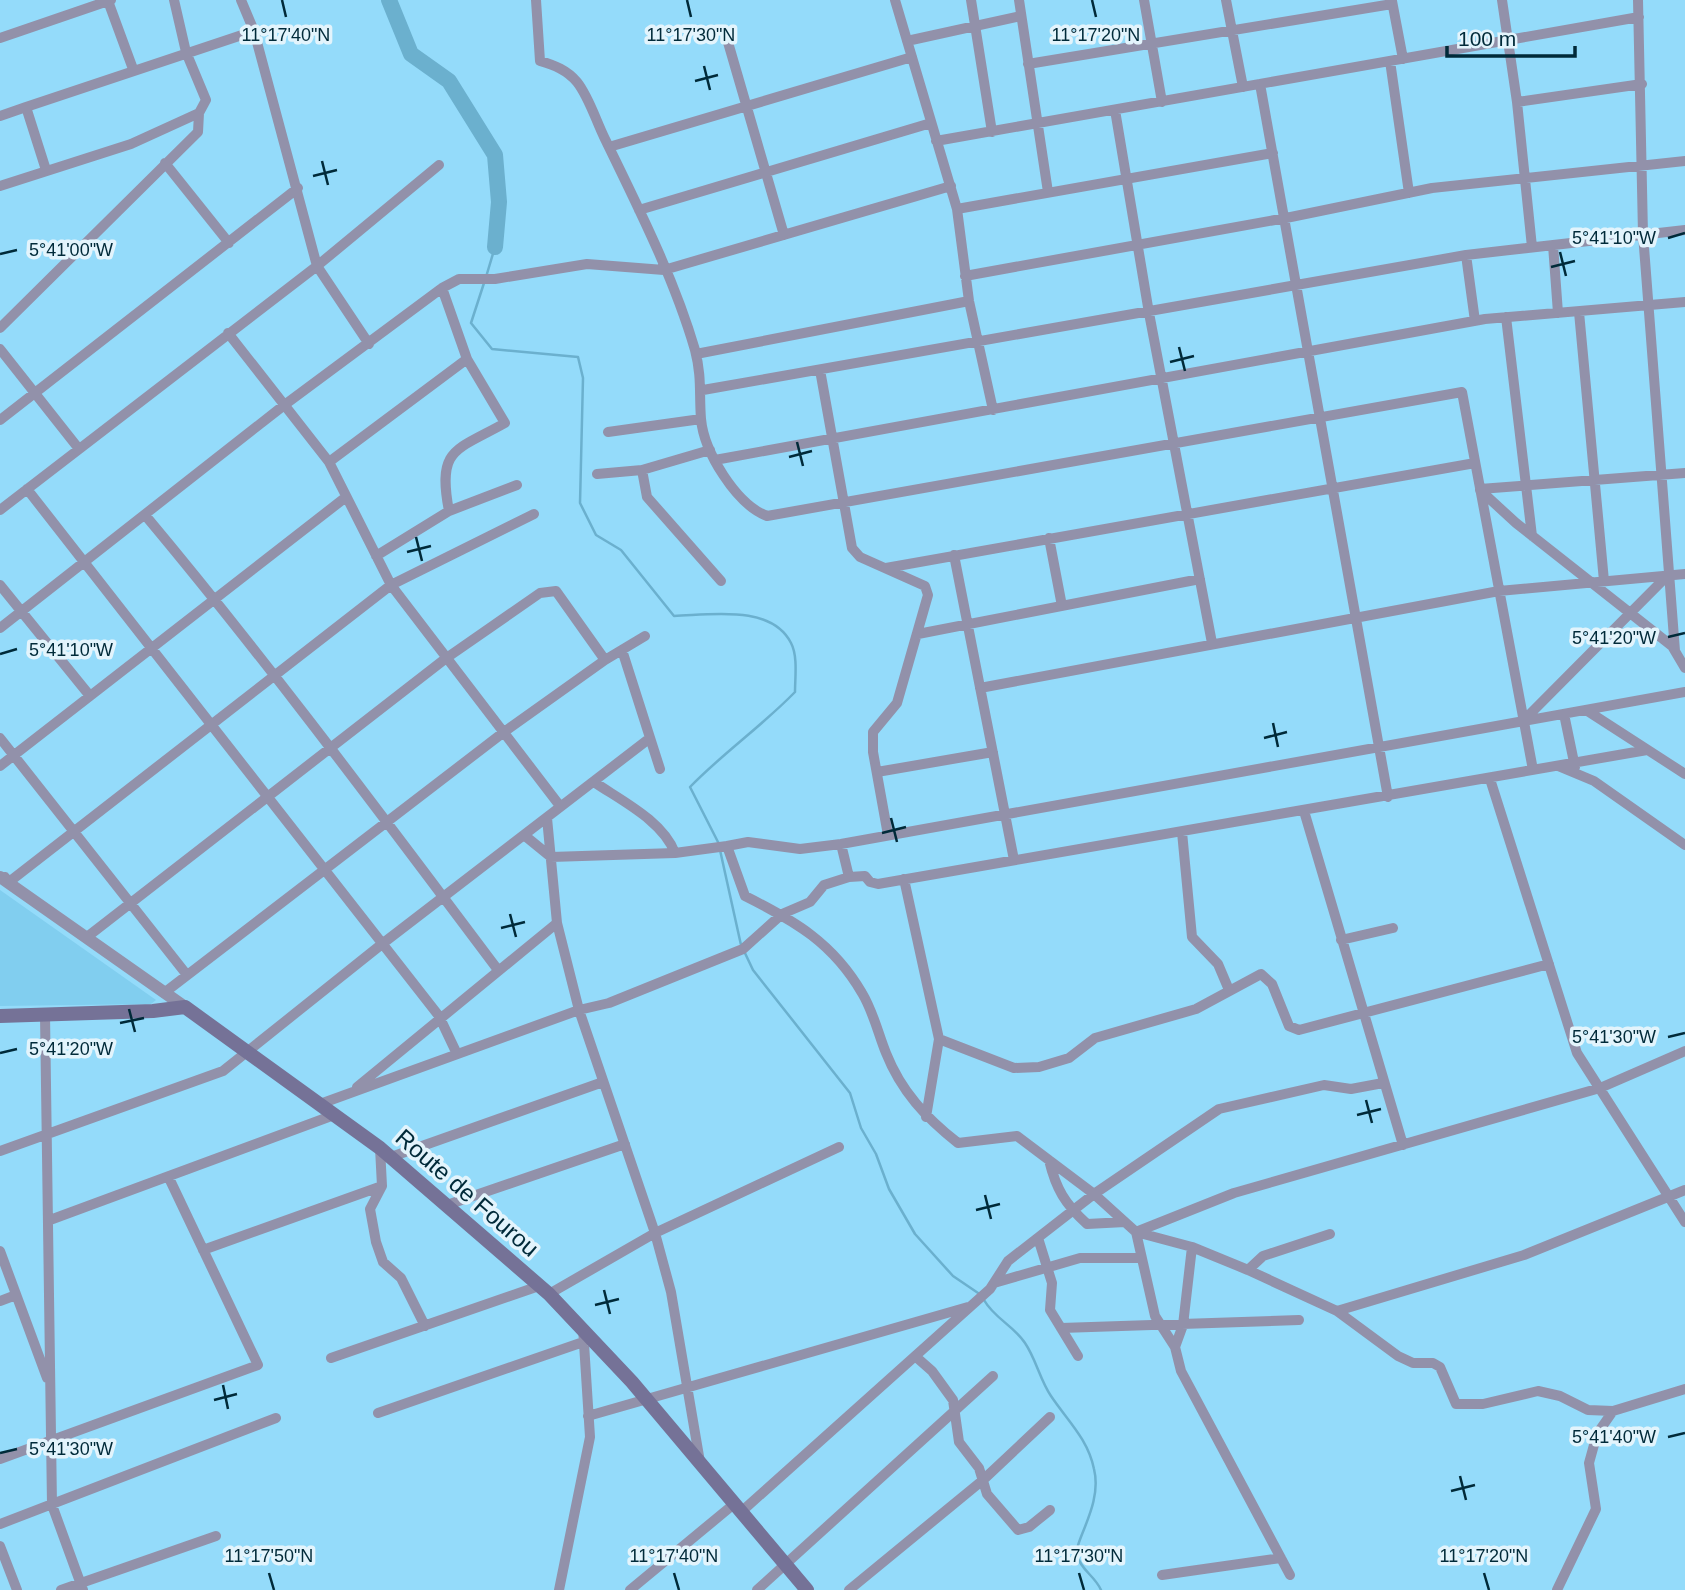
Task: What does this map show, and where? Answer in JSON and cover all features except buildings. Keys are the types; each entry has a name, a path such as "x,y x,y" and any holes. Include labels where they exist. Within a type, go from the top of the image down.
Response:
{"main road":[{"name":"Route de Fourou","path":"185,1007 386,1152 544,1290 646,1399 807,1590"},
{"path":"0,1016 185,1007"}],"street":[{"path":"0,328 198,132 199,113 206,100 186,52 174,0"},
{"path":"241,0 254,31 317,266 369,344"},
{"path":"536,0 540,61 555,65 578,83 609,147 664,270 696,354 703,390 701,419 713,455 733,489 752,510 767,516 1462,392 1533,770"},
{"path":"894,0 957,209 969,301 993,410"},
{"path":"971,0 992,132"},
{"path":"1020,0 1048,192"},
{"path":"1144,0 1162,102"},
{"path":"1226,0 1243,87"},
{"path":"1502,0 1517,102 1532,247"},
{"path":"1638,0 1642,85 1643,234 1675,651"},
{"path":"0,38 109,1 133,69"},
{"path":"1028,64 1392,2 1403,59"},
{"path":"907,41 1021,16"},
{"path":"936,141 1639,17"},
{"path":"0,116 133,69 254,31"},
{"path":"725,32 784,235"},
{"path":"609,147 912,57"},
{"path":"1390,61 1409,193"},
{"path":"1260,84 1388,797"},
{"path":"1517,102 1642,85"},
{"path":"26,107 47,170"},
{"path":"1115,110 1149,313 1212,643"},
{"path":"0,186 131,144 199,113"},
{"path":"639,211 931,123"},
{"path":"957,209 1273,153"},
{"path":"965,276 1409,193 1525,177 1685,161"},
{"path":"164,163 229,243"},
{"path":"0,510 317,266 439,165"},
{"path":"0,628 283,406 442,288 459,279 495,279 587,264 664,270 951,186"},
{"path":"0,420 298,188"},
{"path":"703,390 1298,287 1466,255 1685,230"},
{"path":"1553,245 1558,313"},
{"path":"1466,255 1475,321"},
{"path":"442,288 467,359 505,424 461,447 448,458 443,482 449,511"},
{"path":"696,354 969,301"},
{"path":"597,474 642,470 713,455 833,439 1475,321 1685,302"},
{"path":"1579,312 1604,581"},
{"path":"1506,317 1532,536"},
{"path":"228,333 329,462 391,585 560,806"},
{"path":"0,349 79,449"},
{"path":"329,462 467,359"},
{"path":"820,370 852,548 860,558 925,586 928,595 897,703 873,732 888,835"},
{"path":"608,432 701,419"},
{"path":"886,568 1475,463"},
{"path":"642,470 647,497 721,581"},
{"path":"1480,489 1685,473"},
{"path":"376,556 449,511 517,485"},
{"path":"27,489 439,1016 457,1054"},
{"path":"1480,489 1532,536 1675,651 1685,668"},
{"path":"0,766 346,496"},
{"path":"5,880 73,831 391,585 534,514"},
{"path":"145,515 275,675 328,749 498,970"},
{"path":"1049,538 1062,606"},
{"path":"954,555 1014,860"},
{"path":"980,688 1356,615 1499,591 1685,574"},
{"path":"1523,721 1669,575"},
{"path":"918,634 1200,579"},
{"path":"0,585 90,696"},
{"path":"87,937 445,659 548,590 555,591 605,660"},
{"path":"164,993 504,732 605,660 645,636"},
{"path":"622,650 660,769"},
{"path":"524,835 551,857 675,853 710,850 748,842 800,849 841,844 1685,692"},
{"path":"1586,710 1685,774"},
{"path":"1564,714 1577,774"},
{"path":"0,738 187,975"},
{"path":"0,1151 223,1071 382,944 650,738"},
{"path":"320,1104 579,1010 609,1003 743,949 782,915 810,902 824,885 849,877 865,876 870,883 878,884 1647,750"},
{"path":"877,772 993,752"},
{"path":"1557,766 1594,781 1685,845"},
{"path":"1490,779 1577,1053 1685,1222"},
{"path":"594,782 658,828 670,839 675,853"},
{"path":"1304,811 1403,1145"},
{"path":"547,818 557,923 579,1010 655,1233 671,1292 700,1464"},
{"path":"1182,832 1192,937 1218,964 1229,990"},
{"path":"841,844 849,877"},
{"path":"726,846 745,895 810,931 843,964 863,995 900,1084 926,1116 958,1143 1017,1136 1094,1194 1136,1232 1192,1247 1248,1270 1337,1311 1398,1356 1413,1363 1440,1367 1456,1404 1483,1404 1538,1391 1560,1396 1588,1410 1613,1411 1685,1389"},
{"path":"0,871 5,880 185,1007"},
{"path":"904,879 939,1039 926,1116"},
{"path":"350,1093 439,1016 557,923"},
{"path":"1341,940 1393,928"},
{"path":"939,1039 1014,1068 1039,1067 1069,1058 1095,1038 1196,1009 1261,974 1268,977 1289,1026 1299,1030 1549,964"},
{"path":"45,1015 52,1505 82,1587"},
{"path":"1136,1232 1234,1193 1600,1088 1685,1051"},
{"path":"425,1325 401,1278 383,1262 376,1242 370,1209 382,1186 386,1152 603,1082"},
{"path":"630,1590 738,1508 915,1356 986,1292 1008,1261 1094,1194 1219,1109 1324,1085 1351,1089 1383,1083"},
{"path":"50,1220 334,1115"},
{"path":"447,1205 625,1144"},
{"path":"331,1358 425,1325 544,1290 655,1233 839,1147"},
{"path":"1049,1160 1054,1184 1064,1202 1087,1224 1125,1222"},
{"path":"0,1459 258,1365 169,1178"},
{"path":"203,1250 382,1186"},
{"path":"1337,1311 1524,1255 1685,1190"},
{"path":"1136,1232 1154,1316 1175,1347 1181,1371 1290,1575"},
{"path":"1248,1270 1263,1256 1331,1234"},
{"path":"1038,1238 1052,1283 1050,1310 1078,1356"},
{"path":"1175,1347 1183,1325 1192,1247"},
{"path":"0,1251 50,1386"},
{"path":"994,1283 1080,1258 1141,1258"},
{"path":"0,1301 16,1295"},
{"path":"588,1416 974,1303"},
{"path":"1061,1328 1299,1320"},
{"path":"377,1413 587,1336 590,1437 559,1590"},
{"path":"915,1356 940,1381 953,1400 959,1442 979,1468 987,1494 1018,1530 1029,1527 1050,1510"},
{"path":"757,1590 993,1376"},
{"path":"1558,1590 1596,1509 1589,1463 1597,1434 1613,1411"},
{"path":"849,1590 983,1480 1050,1417"},
{"path":"0,1524 276,1418"},
{"path":"61,1590 82,1587 216,1535"},
{"path":"0,1546 17,1590"},
{"path":"1162,1575 1281,1558"}],"shaded area":[{"path":"0,890 156,1000 151,1004 0,1006"}],"waterway":[{"path":"389,0 411,54 449,81 495,155 499,202 495,247"},
{"path":"486,277 495,247"},
{"path":"484,283 471,323 492,349 578,357 583,378 580,503 596,535 621,550 674,616 738,614 755,617 782,631 791,643 795,661 795,692 690,787 719,844"},
{"path":"720,850 741,945"},
{"path":"744,951 753,970 850,1093 861,1128 876,1154 889,1189 915,1234 953,1276 981,1295"},
{"path":"984,1300 1025,1343 1047,1390 1087,1448 1094,1469 1095,1496 1079,1542 1077,1556 1101,1590"}]}
